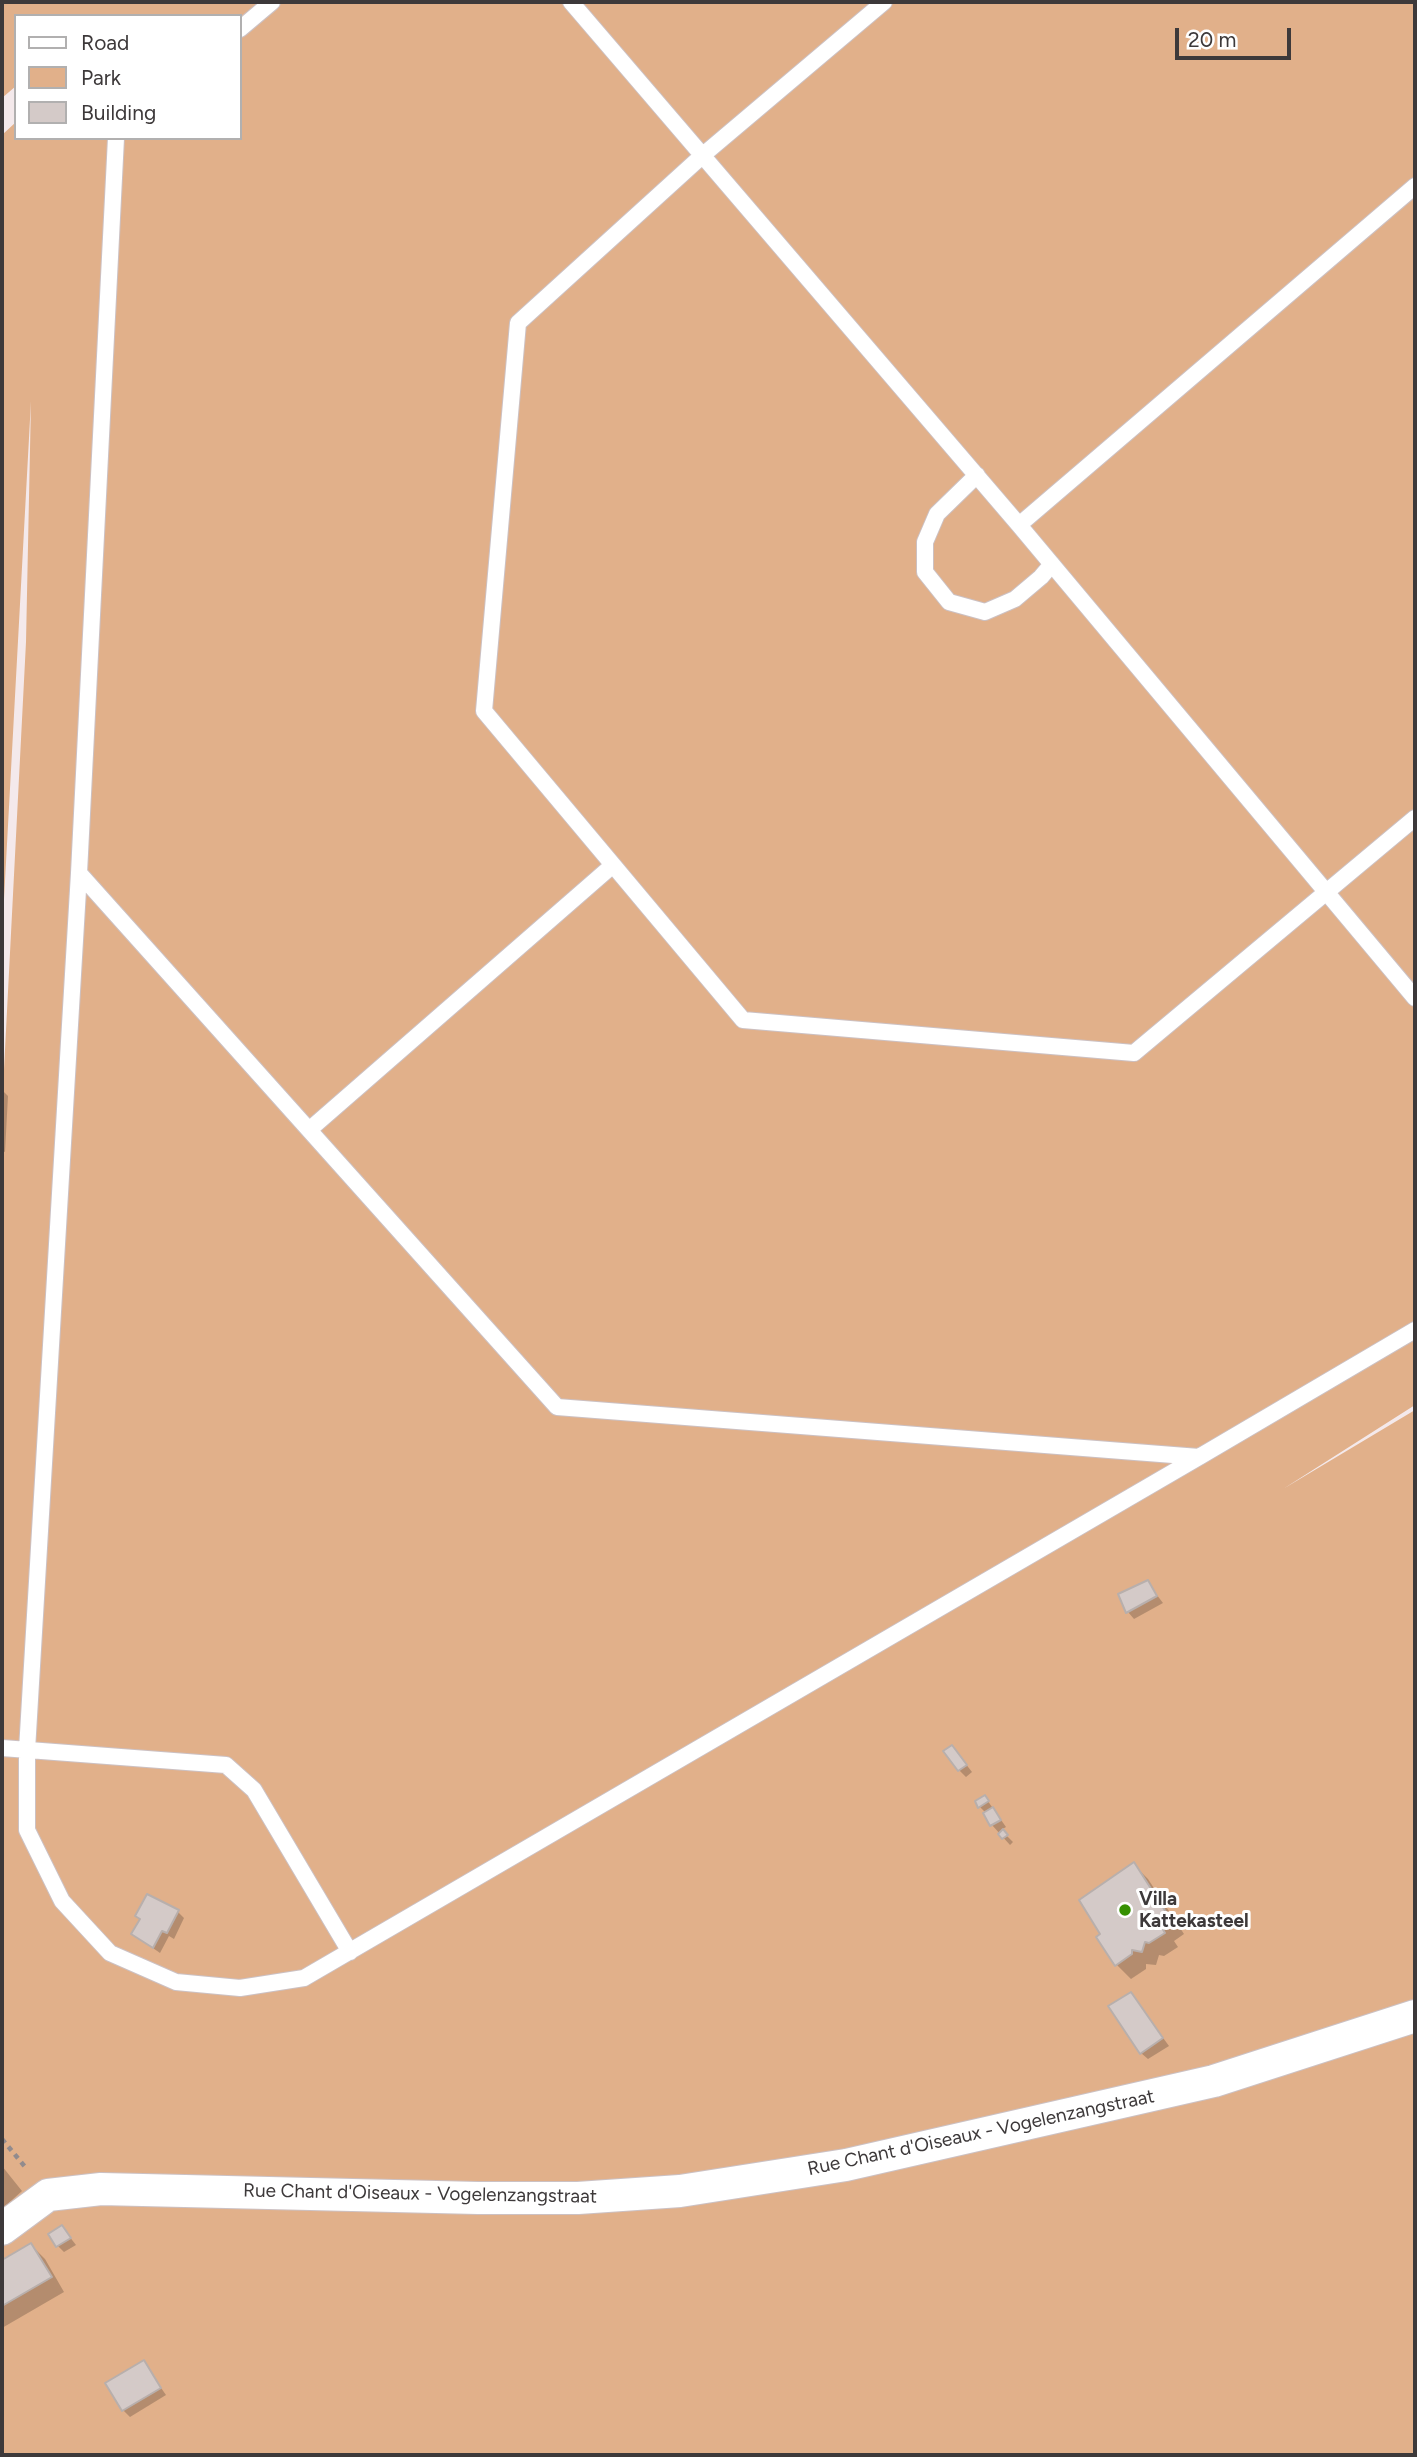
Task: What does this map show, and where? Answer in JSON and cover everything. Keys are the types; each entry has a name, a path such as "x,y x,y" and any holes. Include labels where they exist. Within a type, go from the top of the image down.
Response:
{"street":[{"name":"Rue Chant d'Oiseaux - Vogelenzangstraat","path":"2,2229 48,2195 88,2190 478,2198 578,2198 680,2191 846,2165 1201,2084 1415,2016"}],"lane":[{"path":"242,27 272,2"},
{"path":"571,2 977,475 1415,998"},
{"path":"884,2 703,155 518,323 484,711 743,1020 1134,1053 1415,818"},
{"path":"116,140 79,873 27,1750 27,1830 62,1900 110,1953 176,1982 240,1988 304,1978 1415,1330"},
{"path":"1019,525 1415,186"},
{"path":"977,475 937,514 925,542 925,572 949,602 985,612 1015,599 1052,564"},
{"path":"309,1130 613,865"},
{"path":"79,873 557,1407 1199,1457"},
{"path":"2,1748 226,1765 254,1790 350,1952"}],"green space":[{"path":"2,2 1415,2 1415,1405 1283,1489 1415,1410 1415,2455 2,2455 2,1108 26,642 31,401 2,936 2,135 14,124 14,140 242,140 242,14 14,14 14,88 2,98"}],"building":[{"path":"1148,1580 1157,1596 1126,1613 1118,1594"},
{"path":"952,1745 967,1765 958,1771 943,1751"},
{"path":"985,1795 989,1801 978,1808 975,1801"},
{"path":"993,1807 1001,1820 990,1826 983,1813"},
{"path":"1003,1829 1008,1835 1002,1839 998,1834"},
{"name":"Villa Kattekasteel","path":"1134,1862 1171,1920 1161,1926 1165,1933 1149,1943 1145,1942 1142,1952 1132,1950 1132,1954 1115,1966 1096,1937 1100,1934 1079,1900"},
{"path":"147,1894 179,1910 167,1933 162,1931 153,1948 131,1934 140,1919 135,1916"},
{"path":"1131,1992 1163,2038 1140,2054 1108,2006"},
{"path":"62,2225 71,2238 56,2247 48,2234"},
{"path":"31,2243 52,2277 2,2306 2,2260"},
{"path":"144,2360 161,2388 122,2411 105,2383"}],"place":[{"name":"Villa Kattekasteel","path":"1125,1910"}]}
